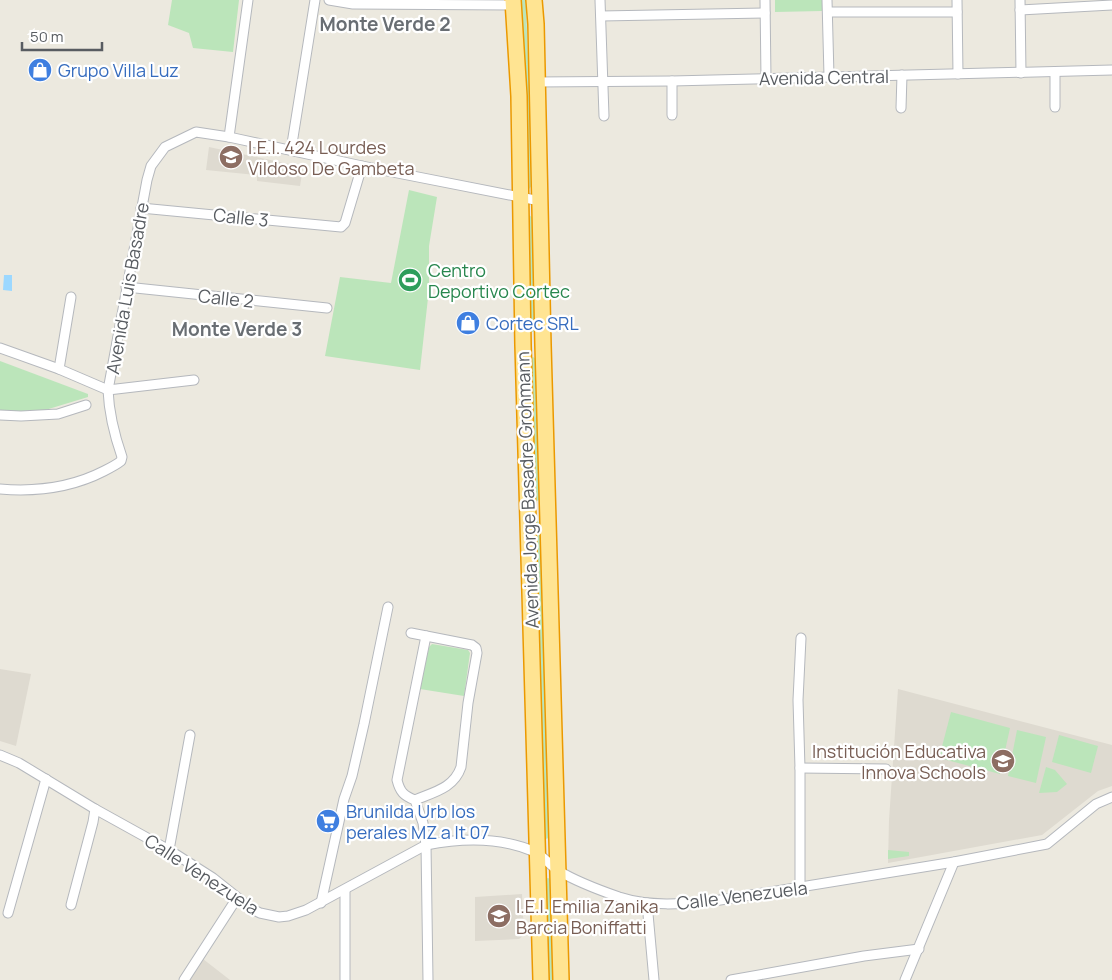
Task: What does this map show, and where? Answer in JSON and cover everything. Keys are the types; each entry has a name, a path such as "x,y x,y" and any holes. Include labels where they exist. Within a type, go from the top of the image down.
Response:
{"highway":[{"name":"Avenida Jorge Basadre Grohmann","path":"534,0 561,980"},
{"name":"Avenida Jorge Basadre Grohmann","path":"514,2 520,96 523,345 541,980"},
{"path":"523,345 543,345"},
{"path":"528,513 548,513"}],"street":[{"path":"248,0 229,137 362,166 540,201"},
{"path":"291,150 315,0"},
{"path":"329,0 354,4 514,2"},
{"path":"600,0 604,116"},
{"path":"765,0 766,78"},
{"path":"827,0 829,76"},
{"path":"957,0 958,74"},
{"path":"1020,0 1021,73"},
{"path":"1020,10 1112,5"},
{"path":"828,12 957,12"},
{"path":"601,16 765,13"},
{"name":"Avenida Central","path":"536,82 672,81 1112,70"},
{"path":"1055,72 1056,107"},
{"path":"901,108 902,75"},
{"path":"672,81 672,115"},
{"name":"Avenida Luis Basadre","path":"0,489 44,489 74,484 119,463 122,457 108,410 108,390 141,208 151,166 165,147 196,132 229,137"},
{"name":"Calle 3","path":"141,208 341,227 345,224 362,166"},
{"name":"Calle 2","path":"126,287 327,308"},
{"path":"59,369 71,297"},
{"path":"0,348 59,369 108,390 194,380"},
{"path":"0,415 58,414 86,404"},
{"path":"321,903 344,799 352,776 364,724 388,607"},
{"path":"411,633 472,645 476,648 477,653 468,704 461,767 458,775 453,782 444,788 415,800 404,796 397,780 426,636"},
{"path":"800,888 798,700 801,638"},
{"path":"169,850 190,735"},
{"name":"Calle Venezuela","path":"0,755 19,763 169,850 213,878 252,909 269,916 298,914 426,845 460,840 484,841 518,847 537,853 557,870 620,897 648,903 677,905 714,902 800,888 1047,844 1096,804 1112,797"},
{"path":"800,768 886,769"},
{"path":"8,913 46,779"},
{"path":"415,800 423,823 426,845 428,980"},
{"path":"70,905 93,822 94,808"},
{"path":"905,980 954,862"},
{"path":"345,890 345,980"},
{"path":"184,980 237,898"},
{"path":"648,903 654,980"},
{"path":"730,980 757,978 864,956 918,949"}],"shaded area":[{"name":"I.E.I. 424 Lourdes Vildoso De Gambeta","path":"209,147 303,167 300,186 257,181 257,175 206,170"},
{"path":"0,669 31,674 16,746 0,741"},
{"name":"Institución Educativa Innova Schools","path":"898,689 1112,745 1112,786 1098,791 1042,835 888,863"},
{"name":"I.E.I. Emilia Zanika Barcia Boniffatti","path":"522,894 524,935 519,939 475,941 475,897"},
{"path":"203,959 230,980 189,980"}],"green space":[{"path":"172,0 239,0 233,52 193,48 189,33 168,25"},
{"path":"519,0 525,0 526,8 533,184 529,189 526,186"},
{"path":"775,0 822,0 822,11 775,12"},
{"name":"Centro Deportivo Cortec","path":"409,190 437,197 429,246 429,289 420,370 325,356 340,277 391,283"},
{"path":"529,215 533,218 537,327 533,332 529,331 525,217"},
{"path":"533,357 537,360 540,498 538,501 533,497 530,359"},
{"path":"0,361 88,394 88,397 42,411 0,411"},
{"path":"537,521 541,524 549,836 547,839 542,836 534,522"},
{"path":"432,644 468,650 470,653 464,696 420,689 429,647"},
{"path":"951,712 1010,728 1000,774 939,758"},
{"path":"1017,730 1046,737 1036,783 1008,776"},
{"path":"1059,735 1098,746 1091,773 1052,762"},
{"path":"1046,767 1055,770 1067,784 1057,792 1039,793"},
{"path":"888,850 909,852 909,856 888,859"},
{"path":"545,879 552,880 555,980 547,980"}],"water":[{"path":"4,275 12,275 12,291 3,290"}],"place":[{"name":"Grupo Villa Luz","path":"40,70"},
{"name":"I.E.I. 424 Lourdes Vildoso De Gambeta","path":"231,157"},
{"name":"Centro Deportivo Cortec","path":"410,280"},
{"name":"Cortec SRL","path":"468,323"},
{"name":"Institución Educativa Innova Schools","path":"1003,761"},
{"name":"Brunilda Urb los perales MZ a lt 07","path":"328,821"},
{"name":"I.E.I. Emilia Zanika Barcia Boniffatti","path":"499,916"}],"district":[{"name":"Monte Verde 2","path":"385,24"},
{"name":"Monte Verde 3","path":"237,329"}]}
